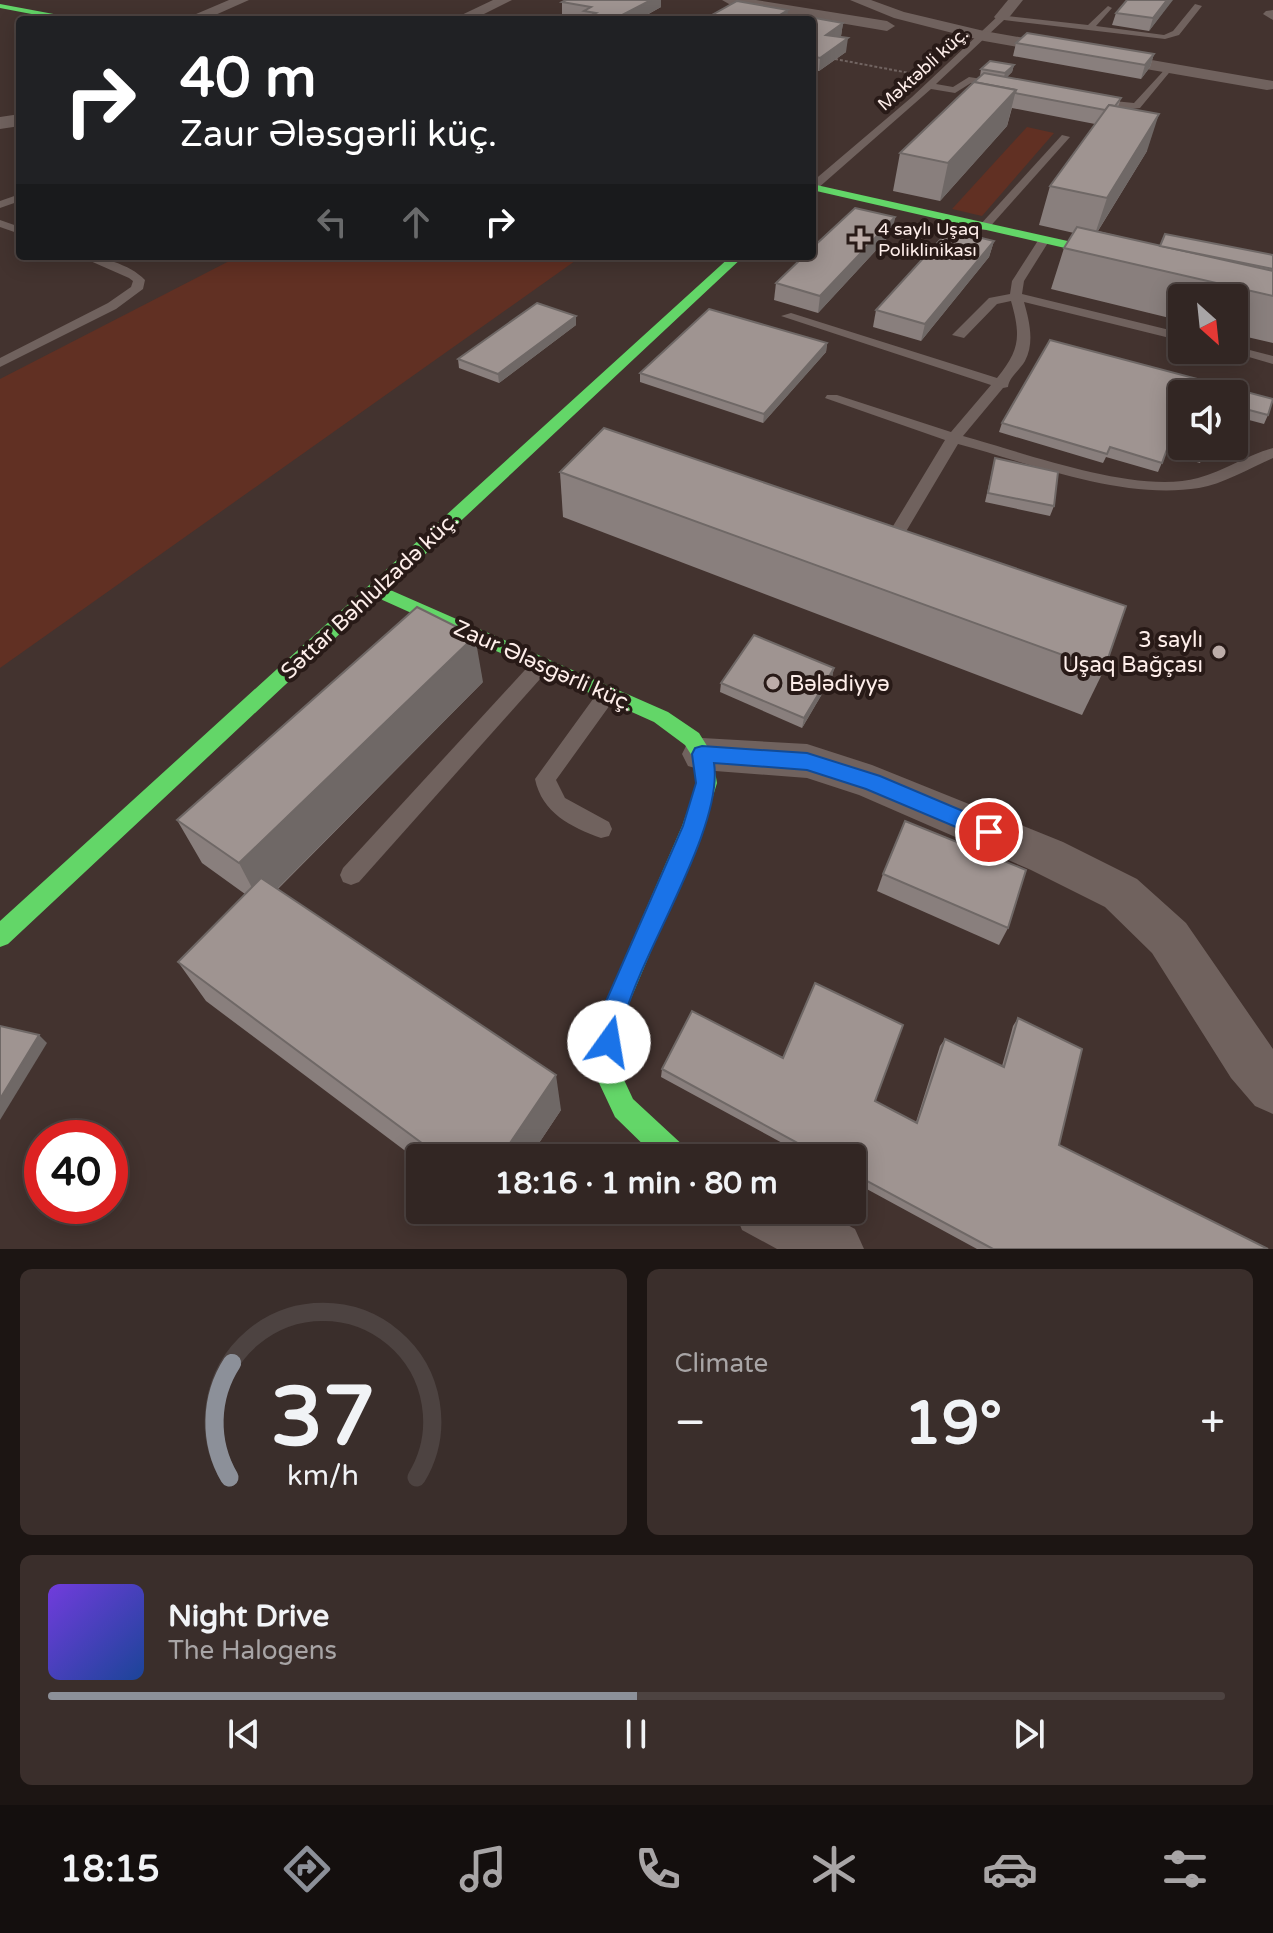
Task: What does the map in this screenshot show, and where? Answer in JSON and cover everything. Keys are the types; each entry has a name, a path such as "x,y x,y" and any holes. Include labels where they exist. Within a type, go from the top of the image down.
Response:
{"street":[{"path":"200,16 242,0"},
{"path":"469,16 505,0"},
{"path":"729,0 905,29 984,36"},
{"path":"857,0 899,15 984,36 1267,85"},
{"path":"1002,17 1016,0"},
{"path":"0,6 54,16"},
{"path":"816,188 983,228 1151,263"},
{"name":"Səttar Bəhlulzadə küç.","path":"0,936 734,260"},
{"name":"Zaur Ələsgərli küç.","path":"375,590 661,717 692,739 702,754"},
{"path":"661,1144 624,1108 605,1068 612,1015 693,826 707,783 702,754 807,761 872,782 1047,856 1121,893 1169,938 1249,1060 1273,1088"},
{"path":"788,1224 835,1249"}],"lane":[{"path":"1002,17 1170,36 1198,6"},
{"path":"1090,28 1108,8"},
{"name":"Məktəbli küç.","path":"816,184 934,82 1002,17"},
{"path":"1078,99 1132,108 1169,68"},
{"path":"934,82 955,90 969,80 1006,86"},
{"path":"983,228 1065,137"},
{"path":"892,541 954,438 1003,384 1026,345 1027,332 1016,296 1018,281 1043,241"},
{"path":"0,363 112,306 137,289 139,280 107,260"},
{"path":"959,335 993,301 1016,296 1168,334"},
{"path":"787,316 1003,384"},
{"path":"1248,354 1273,360"},
{"path":"832,398 954,438 1116,482 1169,486 1200,483 1273,453"},
{"path":"351,875 542,664"},
{"path":"601,829 558,807 547,794 545,779 608,693"}],"path":[{"path":"835,59 934,82"}],"shaded area":[{"path":"1027,127 1054,133 982,216 952,209"},
{"path":"231,260 576,260 0,668 0,379"}],"building":[{"path":"651,0 620,16 590,16 596,13 584,11 591,7 562,2"},
{"path":"1127,0 1167,0 1153,18 1116,13"},
{"path":"737,1 788,10 778,16 710,16"},
{"path":"816,18 843,23 826,35 848,38 820,58 816,57"},
{"path":"1027,33 1154,54 1145,65 1016,43"},
{"path":"990,61 1014,65 1005,73 981,69"},
{"path":"984,73 1121,98 1115,106 1109,105 1105,110 974,82"},
{"path":"974,82 1016,90 948,163 900,153"},
{"path":"1109,105 1159,114 1107,198 1050,186"},
{"path":"855,208 895,217 820,296 776,283 800,260 816,260 816,244"},
{"path":"1077,227 1273,271 1273,296 1248,290 1248,284 1221,284 1064,248"},
{"path":"949,230 994,241 925,324 876,310"},
{"path":"1165,234 1273,255 1273,269 1160,246"},
{"path":"537,303 576,316 498,374 458,359"},
{"path":"709,309 827,343 764,414 640,373"},
{"path":"1050,340 1201,380 1168,380 1168,447 1162,463 1110,447 1107,454 1002,423"},
{"path":"1248,392 1273,399 1268,415 1248,410"},
{"path":"604,428 1126,606 1104,670 560,472"},
{"path":"995,458 1058,472 1054,506 988,493"},
{"path":"417,607 475,636 239,863 177,820"},
{"path":"754,635 834,668 804,718 721,683"},
{"path":"905,821 1026,870 1008,928 883,874"},
{"path":"261,878 556,1075 509,1144 423,1144 178,962"},
{"path":"815,983 903,1025 875,1101 917,1123 945,1039 1004,1067 1018,1018 1082,1049 1059,1145 1268,1249 993,1249 866,1181 866,1144 799,1144 662,1069 692,1011 783,1058"},
{"path":"0,1026 39,1035 0,1099"}],"traffic: fast":[{"path":"0,6 54,16"},
{"path":"816,188 1126,258"},
{"path":"0,936 734,260"},
{"path":"375,590 661,717 692,739 702,754 707,783 693,826 612,1015 605,1068 624,1108 661,1144"}],"place":[{"name":"4 saylı Uşaq Poliklinikası","path":"860,239"},
{"name":"3 saylı Uşaq Bağçası","path":"1219,652"},
{"name":"Bələdiyyə","path":"773,683"}],"route":[{"path":"609,1042 612,1015 693,826 707,783 702,754 807,761 872,782 989,832"}]}
